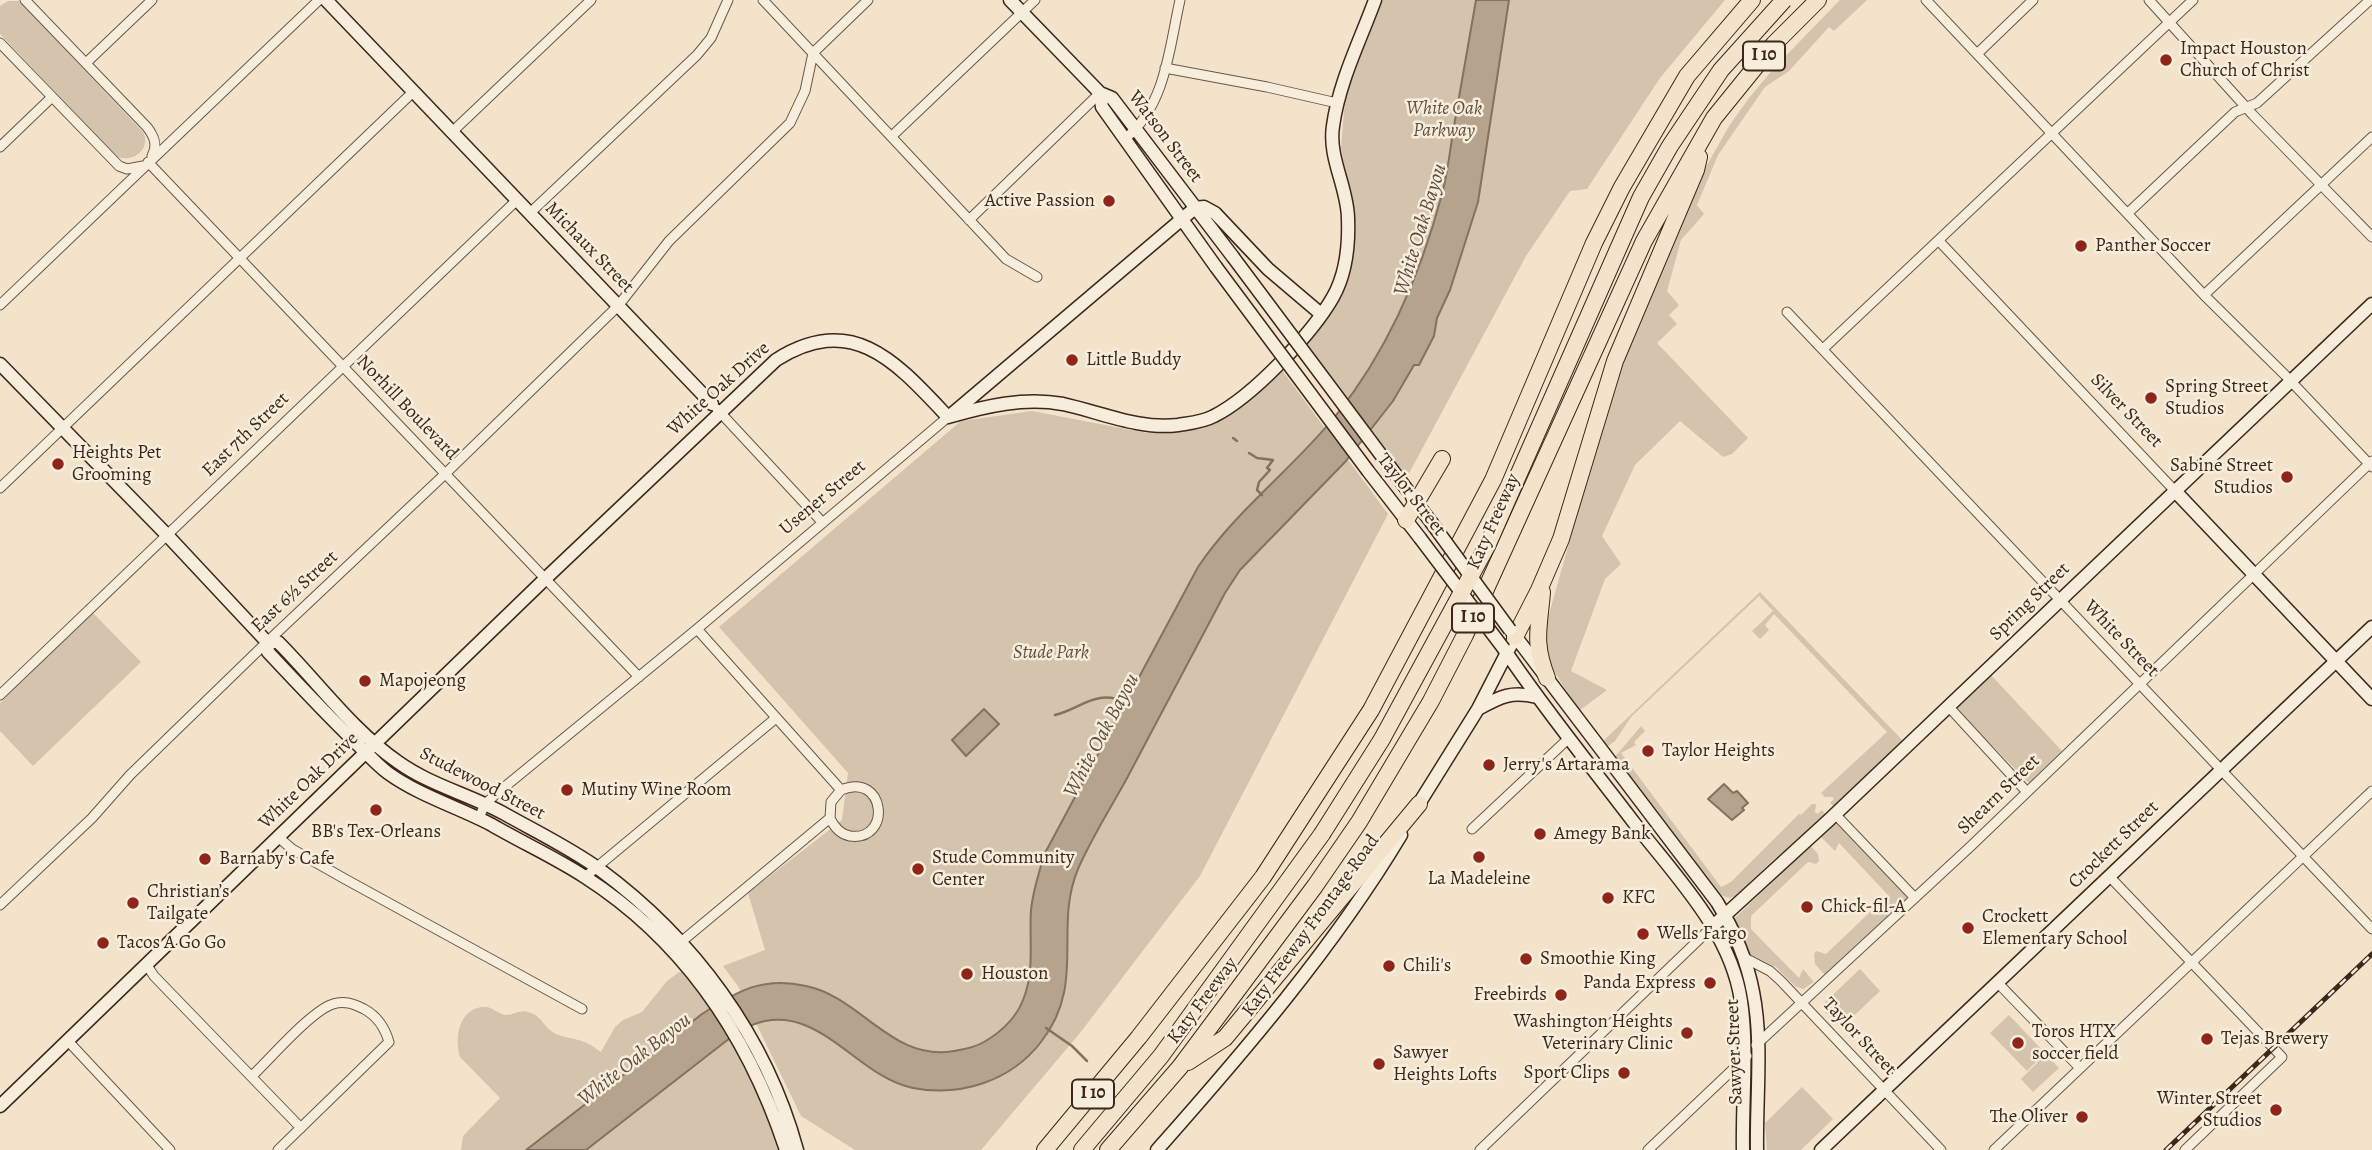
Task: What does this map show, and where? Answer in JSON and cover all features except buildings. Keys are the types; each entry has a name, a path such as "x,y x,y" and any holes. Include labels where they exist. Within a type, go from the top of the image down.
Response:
{"highway":[{"name":"Katy Freeway","path":"1045,1150 1139,1037 1262,877 1371,710 1493,481 1594,243 1622,187 1687,76 1752,0"},
{"path":"1082,1150 1214,984 1322,834 1382,738 1486,546 1631,219 1664,156 1721,70 1784,0"},
{"name":"Katy Freeway","path":"1108,1150 1179,1069 1360,822 1432,701 1497,566 1644,241 1714,118 1774,44 1818,0"},
{"path":"1513,633 1542,583 1561,540 1615,361 1696,170 1705,135"},
{"path":"1402,514 1442,459"},
{"path":"1542,583 1536,641 1547,678"},
{"path":"1179,1069 1225,1038 1419,804"},
{"path":"1070,1150 1158,1054"}],"main road":[{"name":"Michaux Street","path":"326,0 716,408"},
{"name":"Watson Street","path":"1010,0 1100,93 1112,98 1195,208 1204,207 1215,213 1268,269 1321,314"},
{"path":"948,417 993,404 1035,401 1063,404 1153,425 1173,425 1213,417 1252,388 1306,335 1333,297 1340,280 1348,248 1349,216 1334,153 1332,129 1337,103 1375,0"},
{"name":"Watson Street","path":"1100,93 1102,107 1183,218"},
{"name":"Usener Street","path":"948,417 1195,208"},
{"name":"Taylor Street","path":"1195,208 1725,916"},
{"name":"Taylor Street","path":"1183,218 1303,387 1402,514 1537,697 1681,881 1712,927"},
{"name":"Spring Street","path":"1712,927 1835,814 2372,303"},
{"name":"White Oak Drive","path":"0,1106 545,579 716,408 776,360 803,345 830,340 860,345 890,360 915,381 948,417"},
{"name":"Studewood Street","path":"0,364 267,642 278,642 370,748 388,773 413,789 479,818 585,877 683,950"},
{"path":"982,387 993,404"},
{"name":"Silver Street","path":"2175,491 2372,699"},
{"name":"Crockett Street","path":"1821,1150 2372,627"},
{"name":"Katy Freeway Frontage Road","path":"1157,1150 1204,1097 1334,934 1382,867 1478,709 1513,633"},
{"path":"1478,709 1497,698 1514,693 1537,697"},
{"name":"Studewood Street","path":"370,748 419,776 485,804 596,867 638,899 683,950"},
{"path":"1636,825 1649,813"},
{"name":"Sawyer Street","path":"1725,916 1744,957 1754,994 1758,1044 1757,1150"},
{"name":"Sawyer Street","path":"1712,927 1732,967 1741,1000 1743,1150"},
{"path":"683,950 729,1021 775,1101 797,1150"},
{"path":"775,1101 786,1150"}],"street":[{"path":"0,43 119,166 139,169 148,162 154,153 154,136 25,0"},
{"path":"86,63 152,0"},
{"path":"0,305 318,0"},
{"path":"451,133 591,0"},
{"path":"530,214 697,55 711,38 728,0"},
{"path":"763,0 1006,259 1037,277"},
{"path":"813,53 868,0"},
{"path":"892,136 1035,0"},
{"path":"1126,138 1151,111 1165,68 1180,0"},
{"path":"1927,0 2204,295 2371,464"},
{"path":"1977,54 2033,0"},
{"path":"2149,0 2246,108 2372,237"},
{"path":"1823,349 2193,0"},
{"path":"2128,213 2235,113 2257,103 2370,0"},
{"name":"East 6½ Street","path":"0,905 92,818 130,775 267,642 618,306 669,242 790,123 805,91 813,53"},
{"path":"1165,68 1337,103"},
{"path":"0,488 413,92"},
{"path":"969,220 1100,93"},
{"path":"0,147 52,97"},
{"path":"2204,295 2372,137"},
{"name":"Norhill Boulevard","path":"148,162 639,677"},
{"name":"East 7th Street","path":"0,695 517,200"},
{"name":"Silver Street","path":"1938,241 2175,491"},
{"name":"White Street","path":"1787,312 2372,929"},
{"name":"Michaux Street","path":"716,408 823,523"},
{"name":"Usener Street","path":"479,818 485,804 948,417"},
{"name":"Shearn Street","path":"1647,1150 2371,464"},
{"path":"697,629 841,790"},
{"path":"1948,706 2027,792"},
{"path":"585,877 776,718"},
{"path":"1472,829 1569,738"},
{"path":"856,787 870,792 878,805 877,821 867,833 852,836 838,831 830,818 831,802 841,790 856,787"},
{"path":"1994,1150 2372,791"},
{"path":"1835,814 1915,898"},
{"path":"683,950 830,818"},
{"path":"278,837 292,849 342,878 582,1009"},
{"path":"2109,876 2281,1057 2185,1150"},
{"path":"1480,1150 1712,927"},
{"name":"Taylor Street","path":"1744,957 1770,971 1941,1150"},
{"path":"146,964 153,976 301,1128"},
{"path":"1997,982 2080,1068"},
{"path":"252,1076 313,1017 335,1003 355,1005 369,1012 384,1028 389,1042 278,1150"},
{"path":"67,1040 170,1150"}],"green space":[{"name":"White Oak Parkway","path":"1383,0 1725,0 1660,78 1587,189 1570,191 1526,256 1407,477 1307,344 1339,297 1352,263 1354,217 1341,149 1344,111 1347,91"},
{"path":"1840,0 1867,0 1834,31 1829,27 1789,71 1765,87 1718,155 1697,205 1704,214 1681,240 1667,291 1679,305 1669,315 1677,324 1657,343 1748,438 1732,454 1723,457 1680,421 1635,465 1602,536 1621,564 1605,579 1571,671 1607,690 1579,711 1547,660 1542,639 1617,373 1697,183 1729,126 1774,68"},
{"path":"8,1 19,1 143,132 145,144 139,154 128,158 116,156 0,34 0,6"},
{"name":"Stude Park","path":"1282,370 1388,514 1200,876 1080,1033 981,1150 855,1150 801,1116 738,986 723,966 765,950 748,893 842,820 848,773 719,627 961,421 1032,411 1147,433 1185,431 1207,425 1234,412"},
{"path":"1760,592 1904,742 1836,808 1830,803 1834,799 1832,797 1825,797 1821,793 1887,732 1774,614 1765,625 1769,630 1760,639 1752,631 1773,611 1759,596 1631,717 1615,741 1605,748 1601,743"},
{"path":"93,613 141,662 33,766 0,731 0,703"},
{"path":"1990,674 2062,751 2029,783 1954,707"},
{"path":"1641,726 1645,731 1634,742 1636,745 1621,753 1721,887 1731,882 1812,804 1816,804 1817,814 1822,810 1827,816 1772,861 1735,896 1730,898 1715,893 1614,758"},
{"path":"1836,821 1909,898 1825,975 1815,964 1816,951 1826,954 1888,895 1839,843 1835,851 1820,836"},
{"path":"1810,845 1818,854 1819,861 1816,864 1808,862 1751,916 1751,929 1799,978 1803,969 1814,982 1803,989 1795,986 1776,967 1748,953 1733,920"},
{"path":"1860,969 1880,991 1841,1028 1825,1012 1827,1010 1822,1005"},
{"path":"683,972 701,991 759,1086 781,1150 461,1150 463,1136 500,1098 460,1057 458,1033 469,1012 485,1007 505,1015 527,1012 538,1017 556,1034 583,1042 601,1052 615,1027 623,1020 642,1012 667,981"},
{"name":"Toros HTX soccer field","path":"2009,1015 2045,1053 2027,1071 1990,1033"},
{"path":"2046,1054 2059,1068 2033,1092 2021,1079"},
{"path":"1802,1087 1833,1119 1801,1150 1767,1150 1765,1123"}],"shaded area":[{"path":"1476,0 1509,0 1478,202 1450,290 1437,318 1434,336 1419,365 1414,365 1393,401 1346,461 1240,570 1225,593 1078,869 1068,913 1063,999 1055,1020 1041,1042 1015,1067 984,1083 967,1088 931,1090 892,1081 816,1031 797,1022 775,1020 752,1025 730,1038 586,1150 526,1150 702,1014 739,992 763,984 791,983 826,992 894,1038 912,1047 932,1052 977,1046 996,1034 1012,1019 1027,989 1032,903 1045,853 1198,567 1247,508 1337,414 1372,364 1401,310 1424,253 1444,186"},
{"path":"984,709 999,724 966,756 952,740"},
{"path":"1724,784 1733,793 1737,791 1748,803 1732,820 1708,799"}],"waterway":[{"path":"1233,438 1237,441"},
{"path":"1249,453 1257,458 1273,460 1267,468 1270,470 1259,482 1257,490 1262,495"},
{"name":"White Oak Bayou","path":"1055,715 1098,698 1127,703"},
{"path":"1046,1028 1072,1046 1087,1061"}],"railway":[{"path":"2166,1150 2372,954"}],"place":[{"name":"Impact Houston Church of Christ","path":"2166,60"},
{"name":"Active Passion","path":"1109,201"},
{"name":"Panther Soccer","path":"2081,246"},
{"name":"Little Buddy","path":"1072,360"},
{"name":"Spring Street Studios","path":"2151,398"},
{"name":"Heights Pet Grooming","path":"58,464"},
{"name":"Sabine Street Studios","path":"2287,477"},
{"name":"Mapojeong","path":"365,681"},
{"name":"Taylor Heights","path":"1648,751"},
{"name":"Jerry's Artarama","path":"1489,765"},
{"name":"Mutiny Wine Room","path":"567,790"},
{"name":"BB's Tex-Orleans","path":"376,810"},
{"name":"Amegy Bank","path":"1540,834"},
{"name":"La Madeleine","path":"1479,857"},
{"name":"Barnaby's Cafe","path":"205,859"},
{"name":"Stude Community Center","path":"918,869"},
{"name":"KFC","path":"1608,898"},
{"name":"Christian’s Tailgate","path":"133,903"},
{"name":"Chick-fil-A","path":"1807,907"},
{"name":"Crockett Elementary School","path":"1968,928"},
{"name":"Wells Fargo","path":"1643,934"},
{"name":"Tacos A Go Go","path":"103,943"},
{"name":"Smoothie King","path":"1526,959"},
{"name":"Chili's","path":"1389,966"},
{"name":"Houston","path":"967,974"},
{"name":"Panda Express","path":"1710,983"},
{"name":"Freebirds","path":"1561,995"},
{"name":"Washington Heights Veterinary Clinic","path":"1687,1033"},
{"name":"Tejas Brewery","path":"2207,1039"},
{"name":"Toros HTX soccer field","path":"2018,1043"},
{"name":"Sawyer Heights Lofts","path":"1379,1064"},
{"name":"Sport Clips","path":"1624,1073"},
{"name":"Winter Street Studios","path":"2276,1110"},
{"name":"The Oliver","path":"2082,1117"}]}
